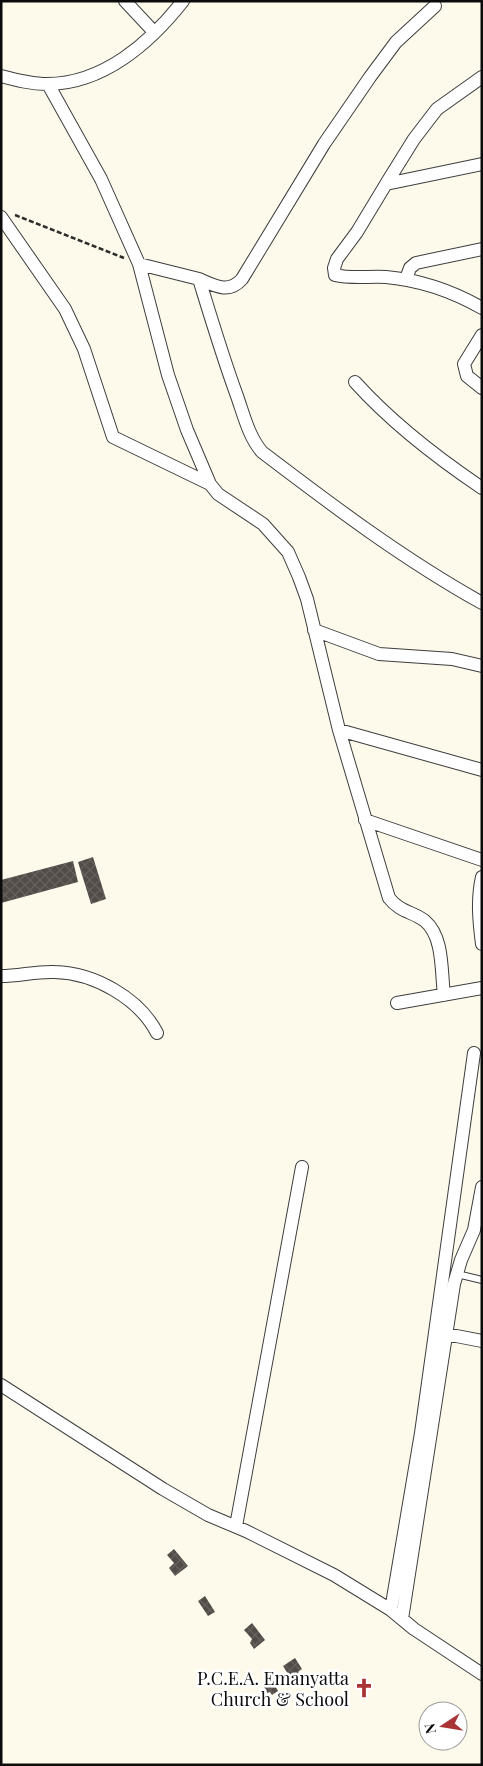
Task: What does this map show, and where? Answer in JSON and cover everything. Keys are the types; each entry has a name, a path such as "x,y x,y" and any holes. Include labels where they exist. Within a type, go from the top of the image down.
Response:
{"street":[{"path":"126,1 154,32"},
{"path":"1,76 27,82 48,84 81,80 109,68 140,47 183,1"},
{"path":"139,264 199,279 216,287 228,288 236,286 324,144 370,77 396,42 435,6"},
{"path":"482,77 437,109 414,139 357,232 337,259 334,268 335,275 406,279 456,294 482,308"},
{"path":"48,84 97,171 139,264 171,384 210,484 218,494 263,524 288,552 307,599 338,730 389,898 397,908 424,920 433,931 438,945 444,995"},
{"path":"386,184 482,164"},
{"path":"5,214 68,315 84,349 113,437 210,484"},
{"path":"406,279 410,268 416,263 482,249"},
{"path":"199,279 221,352 254,443 262,452 369,534 435,577 482,603"},
{"path":"482,335 468,354 464,364 467,376 482,388"},
{"path":"355,382 373,402 422,445 482,488"},
{"path":"314,630 379,654 452,658 482,666"},
{"path":"338,730 482,770"},
{"path":"365,820 482,860"},
{"path":"482,877 479,888 479,916 482,944"},
{"path":"1,976 55,972 81,976 131,1001 150,1021 157,1033"},
{"path":"397,1003 482,988"},
{"path":"391,1610 421,1433 474,1053"},
{"path":"236,1526 302,1167"},
{"path":"402,1619 457,1274 474,1230 482,1187"},
{"path":"446,1334 482,1341"},
{"path":"1,1385 163,1489 208,1515 236,1526 334,1575 391,1610 482,1674"}],"lane":[{"path":"457,1274 482,1280"}],"path":[{"path":"5,214 139,264"}],"building":[{"path":"93,857 106,899 91,904 78,862"},
{"path":"73,861 78,882 1,903 1,880"},
{"path":"174,1549 188,1566 175,1576 169,1568 174,1563 167,1555"},
{"path":"205,1596 215,1612 208,1616 198,1601"},
{"path":"252,1623 265,1640 254,1649 250,1643 252,1639 244,1630"},
{"path":"295,1658 302,1669 298,1672 303,1679 295,1685 283,1666"},
{"path":"272,1680 278,1691 272,1695 270,1692 267,1693 263,1685"}],"place":[{"name":"P.C.E.A. Emanyatta Church & School","path":"364,1688"}]}
